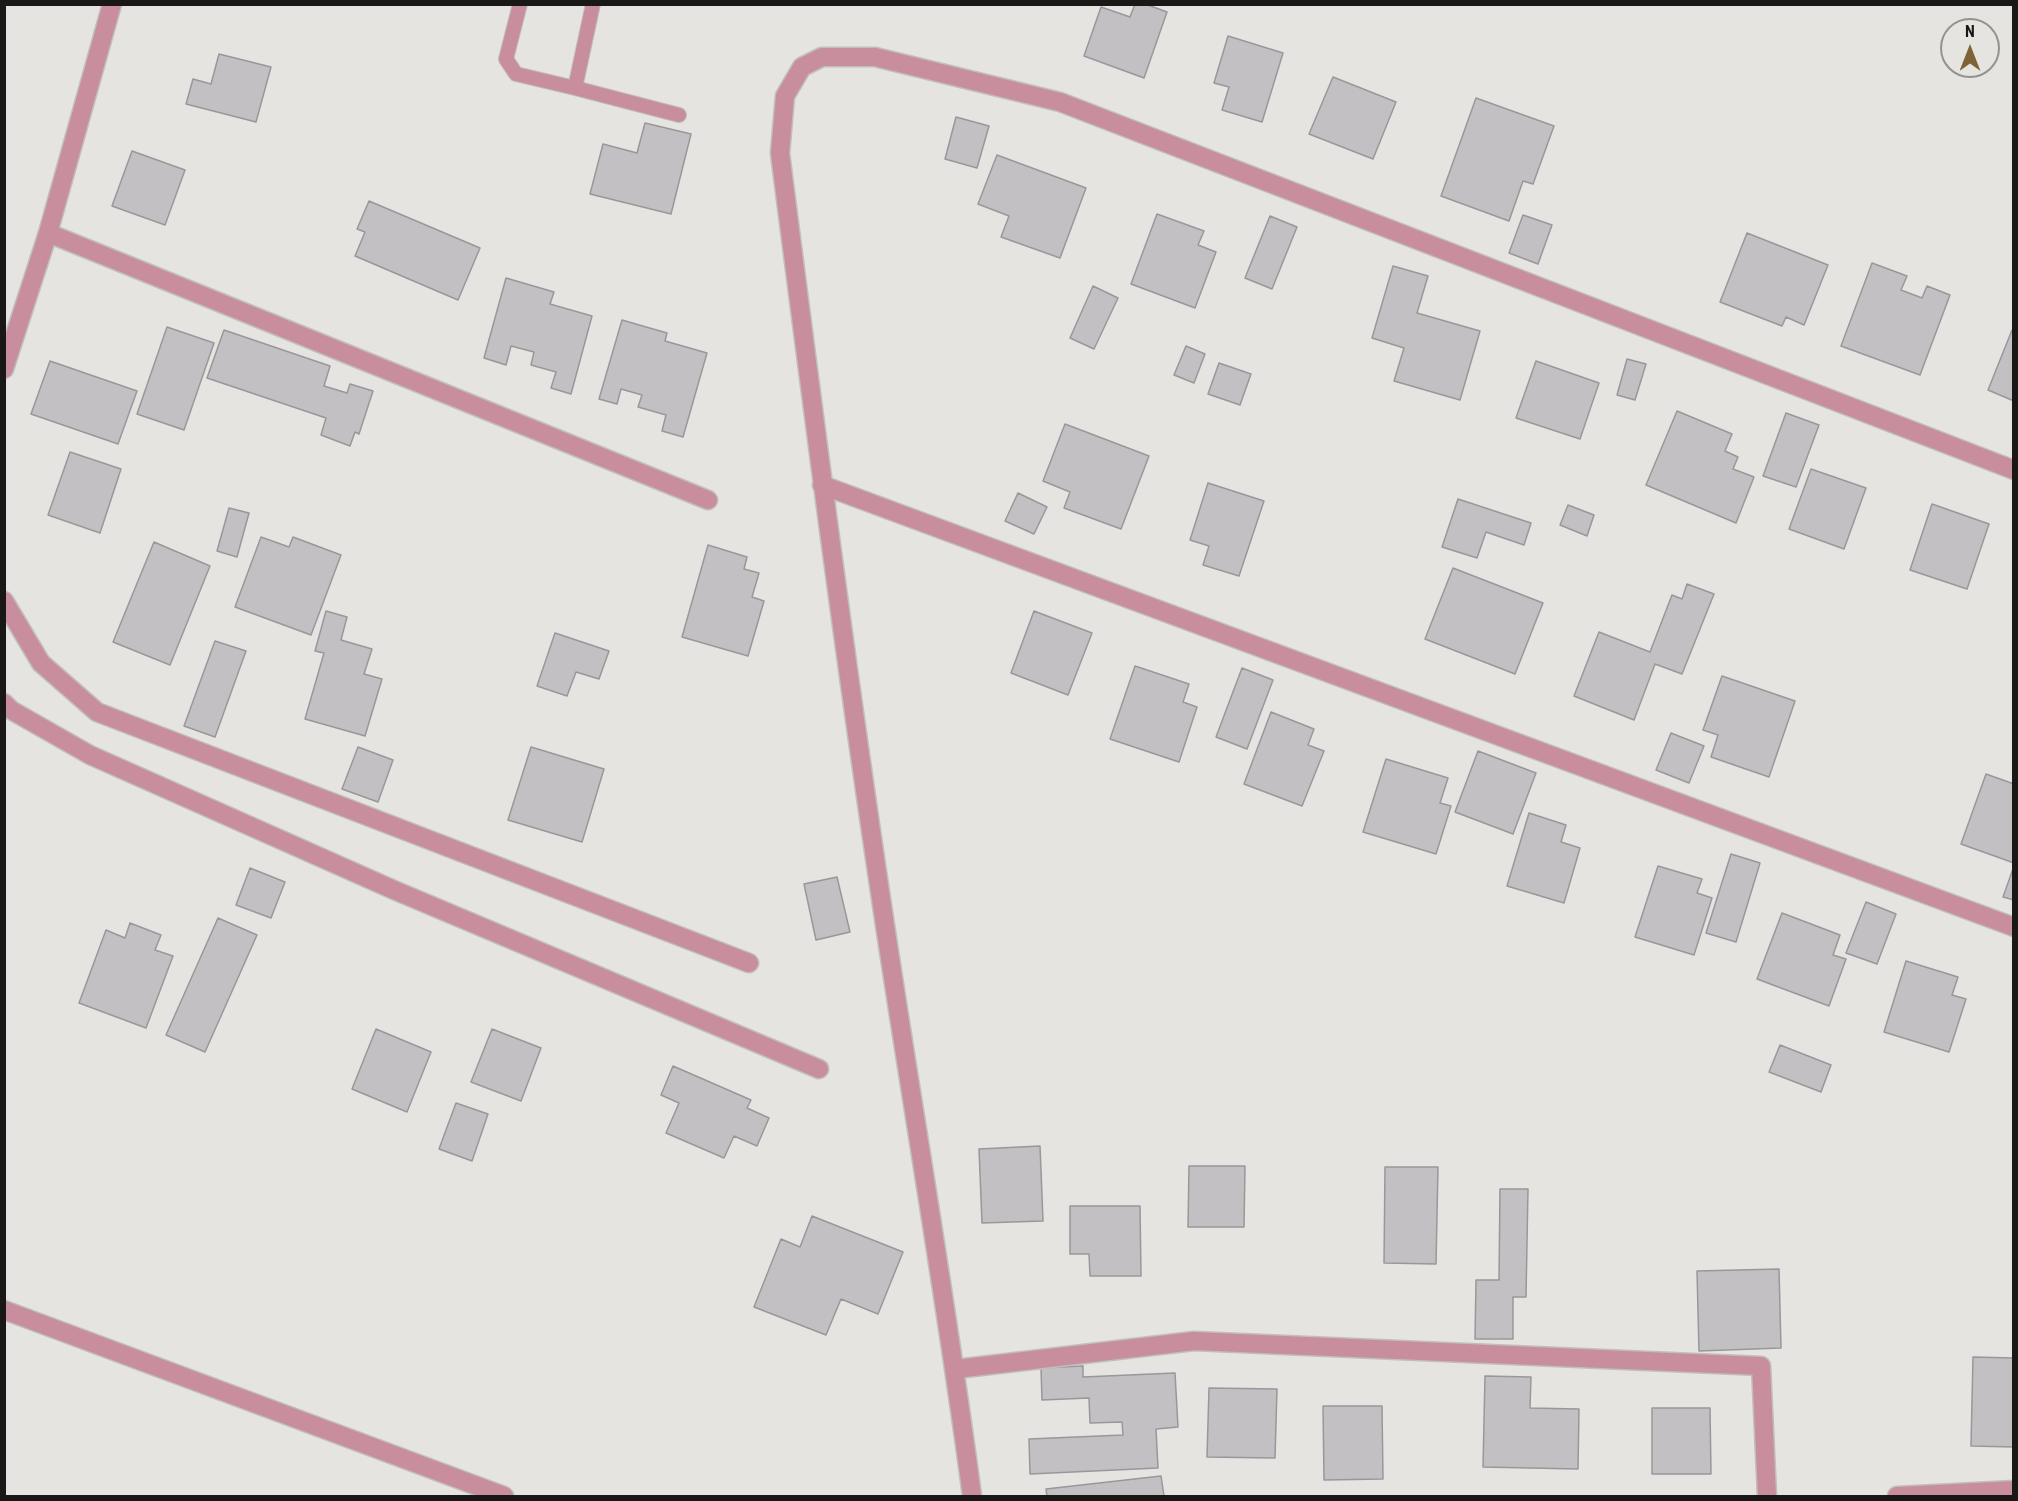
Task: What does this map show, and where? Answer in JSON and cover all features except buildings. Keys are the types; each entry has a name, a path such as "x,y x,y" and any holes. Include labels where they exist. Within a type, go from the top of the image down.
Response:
{"street":[{"path":"4,369 48,233 112,4"},
{"path":"972,1497 956,1369 892,969 822,485 780,153 785,96 802,68 822,57 875,57 1060,102 2013,470"},
{"path":"48,233 708,500"},
{"path":"822,485 2013,927"},
{"path":"4,601 41,663 98,712 749,963"},
{"path":"4,703 11,710 90,755 394,890 819,1069"},
{"path":"4,1310 504,1497"},
{"path":"956,1369 1194,1341 1761,1366 1767,1497"},
{"path":"1898,1497 2013,1490"}],"lane":[{"path":"520,4 506,60 516,74 679,115"},
{"path":"575,88 593,4"}]}
